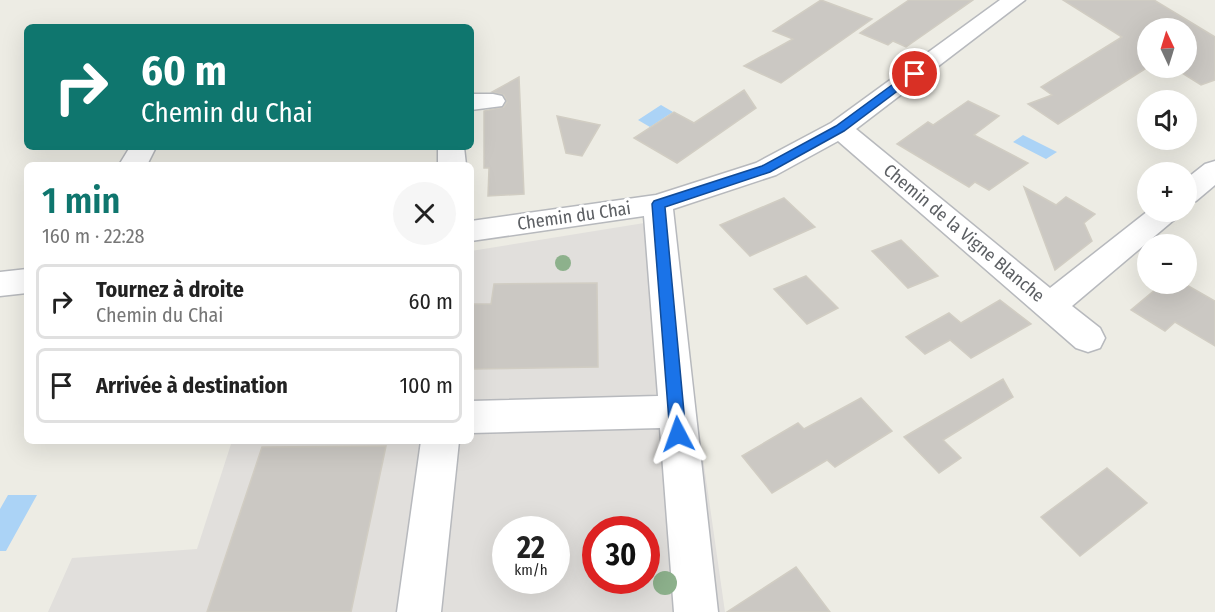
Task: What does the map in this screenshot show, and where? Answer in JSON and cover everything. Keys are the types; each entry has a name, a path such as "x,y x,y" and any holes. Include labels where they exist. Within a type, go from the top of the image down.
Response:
{"street":[{"name":"Chemin du Chai","path":"474,231 658,204 766,169 840,129 1014,0"},
{"name":"Chemin de la Vigne Blanche","path":"840,129 1088,338"},
{"path":"1197,185 1215,170"},
{"path":"658,204 696,612"},
{"path":"1050,306 1153,222"},
{"path":"0,284 24,281"},
{"path":"474,417 676,412"},
{"path":"419,612 440,444"}],"shaded area":[{"path":"669,219 725,612 48,612 72,558 197,549 231,444 474,444 474,251"}],"water":[{"path":"661,105 673,112 650,127 638,120"},
{"path":"1023,135 1057,152 1046,159 1013,142"},
{"path":"8,495 37,495 6,551 0,551 0,509"}],"building":[{"path":"821,0 872,19 781,83 744,66 793,39 773,31"},
{"path":"909,0 973,0 906,47 893,41 888,45 860,33"},
{"path":"1063,0 1154,0 1184,18 1137,18 1137,74 1058,124 1028,104 1052,95 1041,87 1122,37"},
{"path":"1197,26 1215,37 1215,80 1201,85 1190,78 1197,78"},
{"path":"519,77 524,194 488,196 489,168 484,168 484,111 504,107 507,102 504,95 492,92"},
{"path":"744,90 756,108 677,163 634,138 674,112 694,123"},
{"path":"968,101 999,116 974,135 1028,163 989,190 975,182 969,187 897,144 928,122 933,125"},
{"path":"557,116 600,125 582,156 566,153"},
{"path":"1024,187 1056,205 1066,197 1095,214 1084,223 1092,241 1055,270"},
{"path":"784,198 815,227 750,256 720,225"},
{"path":"901,240 938,276 908,288 872,251"},
{"path":"806,276 838,308 807,324 774,289"},
{"path":"597,283 598,367 474,369 474,304 491,304 494,284"},
{"path":"1197,291 1215,301 1215,346 1175,322 1165,331 1131,310 1150,294 1197,294"},
{"path":"1000,300 1031,324 971,358 950,340 925,354 906,337 949,313 961,323"},
{"path":"1003,379 1013,397 943,440 961,458 939,473 904,437"},
{"path":"861,398 892,431 835,467 827,460 772,493 742,456 798,423 804,429"},
{"path":"386,446 351,612 207,612 262,447"},
{"path":"1107,468 1147,503 1080,556 1041,517"},
{"path":"796,567 830,612 727,612 767,586"}],"route":[{"path":"678,434 658,204 766,169 840,129 915,74"}]}
